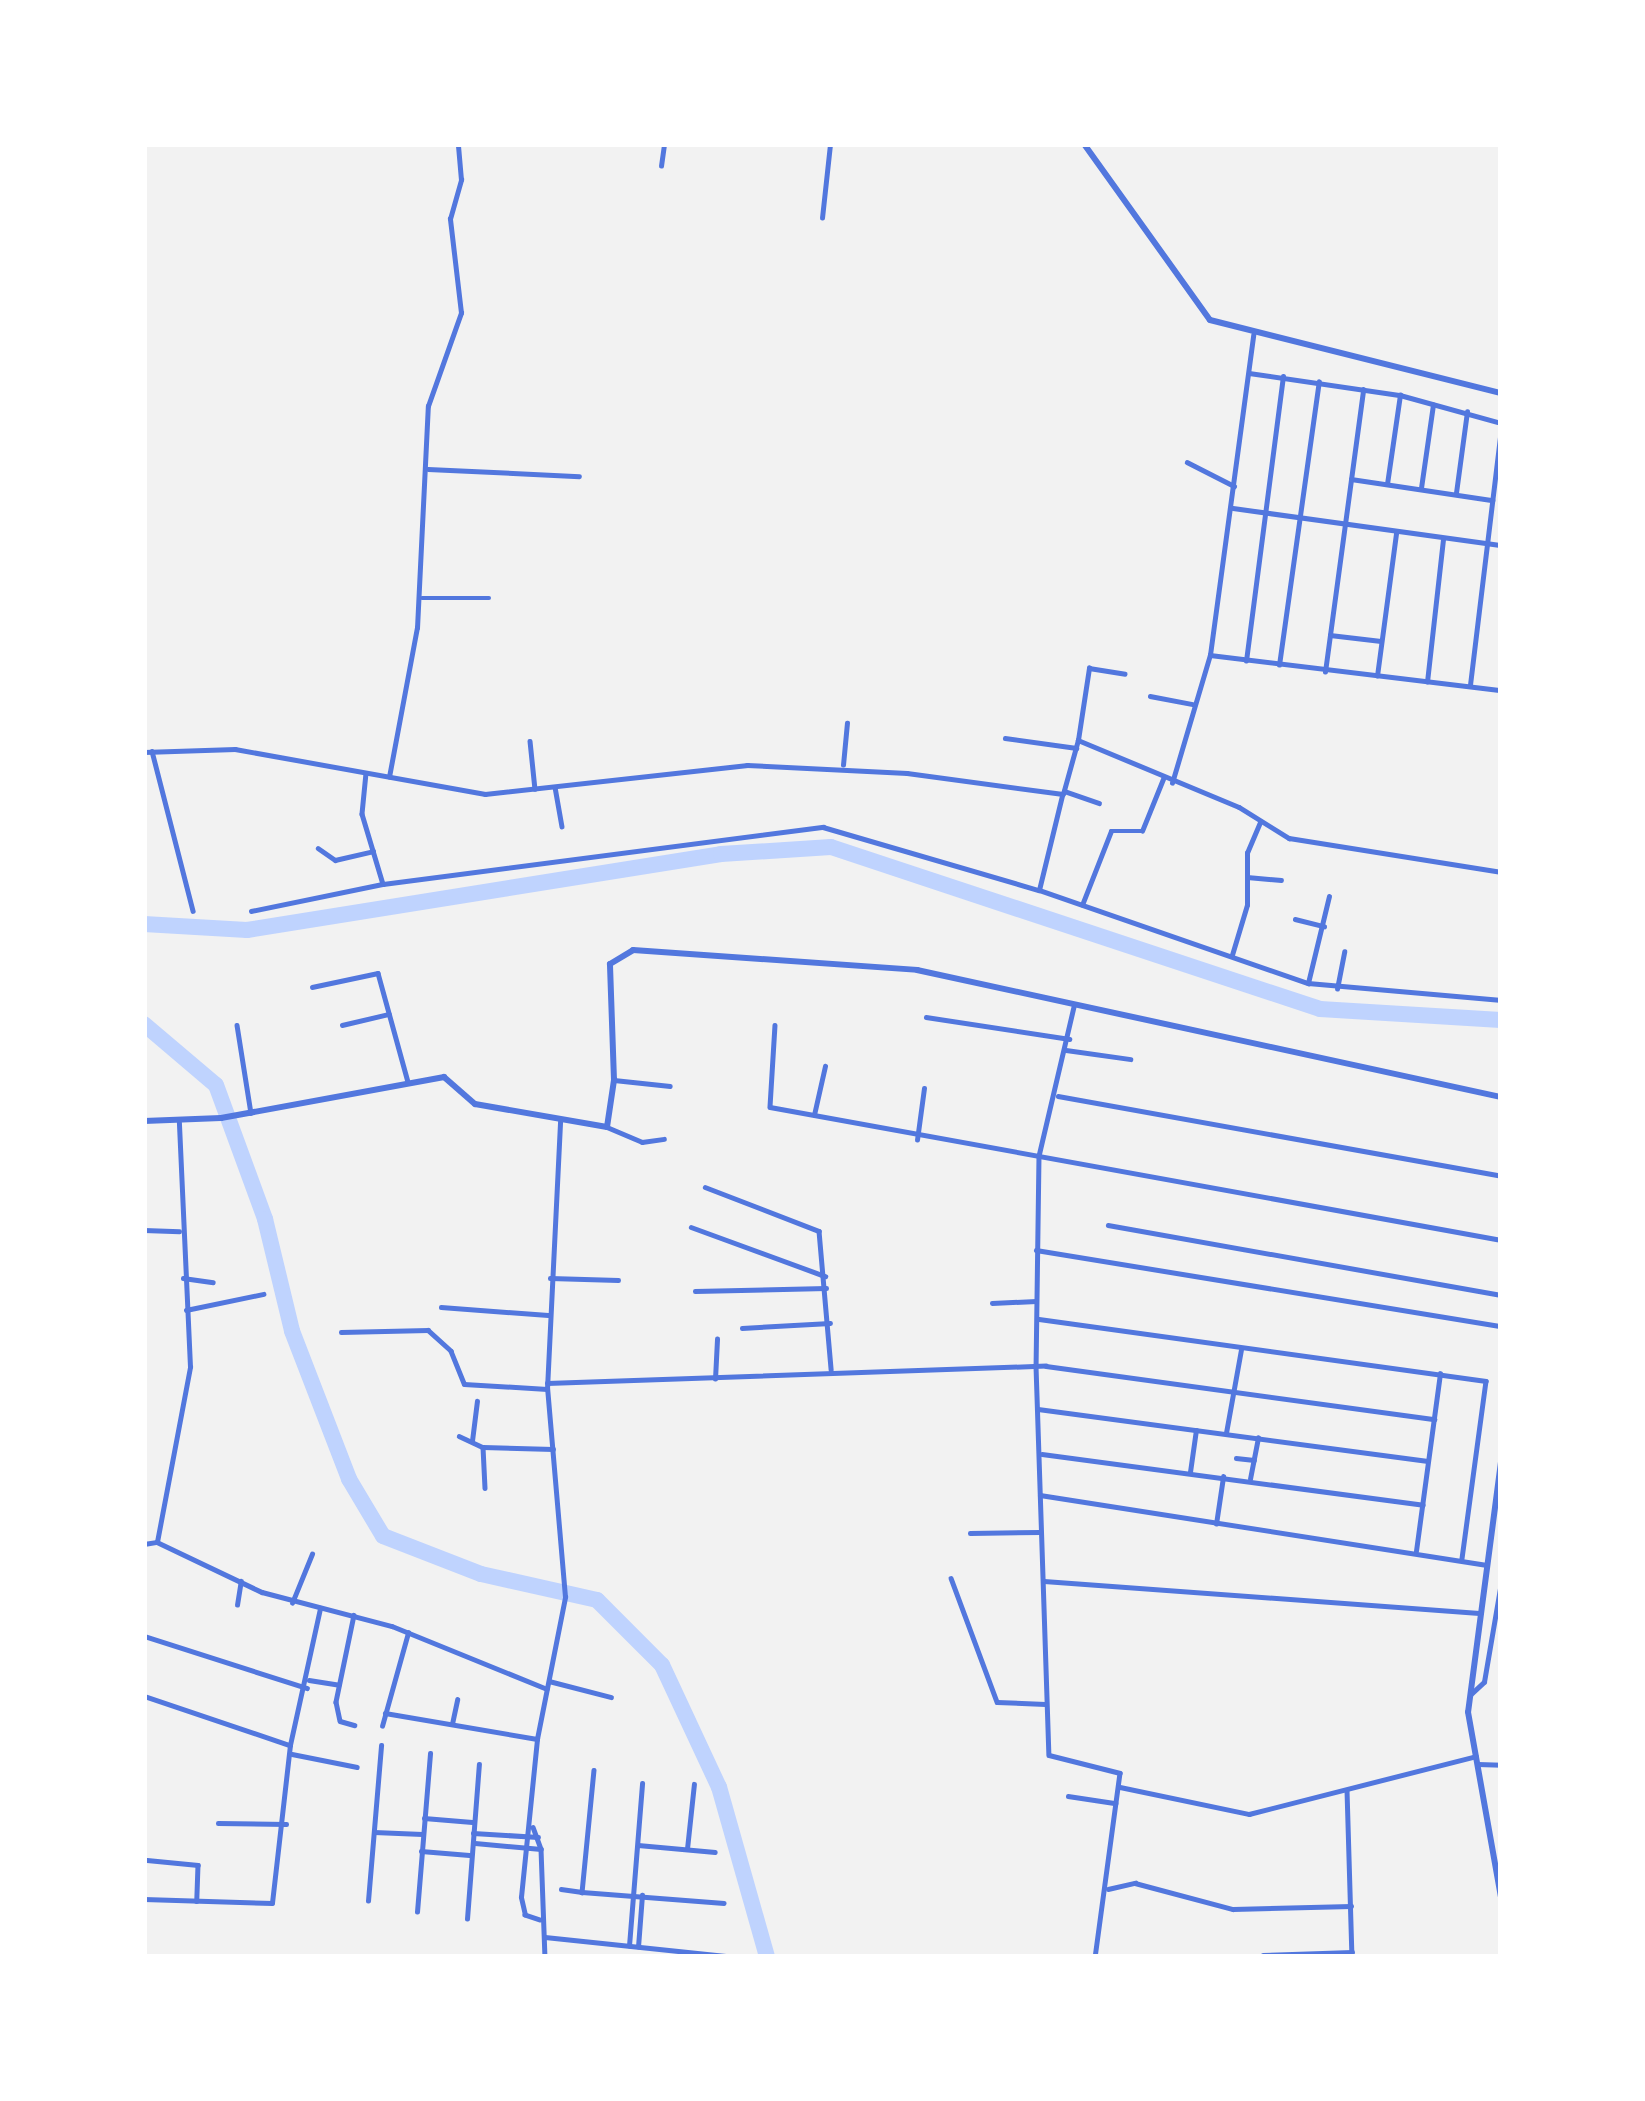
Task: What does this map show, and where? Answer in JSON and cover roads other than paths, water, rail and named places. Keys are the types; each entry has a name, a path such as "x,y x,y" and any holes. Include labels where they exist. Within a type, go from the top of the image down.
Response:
{"street":[{"path":"389,777 419,598 428,406 461,313 450,216 461,179 458,144"},
{"path":"661,166 664,144"},
{"path":"822,218 830,144"},
{"path":"1084,144 1198,308 1253,338 1501,393"},
{"path":"1172,783 1210,656 1253,338"},
{"path":"1248,374 1400,395 1501,426 1469,686"},
{"path":"1246,661 1283,376"},
{"path":"1279,665 1319,382"},
{"path":"1325,672 1363,389"},
{"path":"1387,484 1400,395"},
{"path":"1421,488 1433,403"},
{"path":"1456,493 1467,412"},
{"path":"1187,462 1234,486"},
{"path":"428,469 579,476"},
{"path":"1351,479 1492,500"},
{"path":"1231,507 1501,545"},
{"path":"1377,676 1396,532"},
{"path":"1427,682 1443,538"},
{"path":"419,598 488,598"},
{"path":"1330,635 1381,641"},
{"path":"1210,656 1501,689"},
{"path":"1040,890 1077,744 1090,666 1125,674"},
{"path":"1150,697 1192,704"},
{"path":"842,767 848,723"},
{"path":"1005,738 1077,744 1261,820 1288,838 1501,872"},
{"path":"530,741 535,789"},
{"path":"193,911 148,752 222,748 455,792 535,789 728,766 842,767 1063,793 1099,803"},
{"path":"366,772 362,811 383,884"},
{"path":"1082,905 1111,831 1143,830 1163,778"},
{"path":"555,787 562,826"},
{"path":"1232,955 1261,820"},
{"path":"251,911 383,884 824,827 1040,890 1308,982 1337,989 1501,1000"},
{"path":"318,848 335,860 373,850"},
{"path":"1247,878 1281,880"},
{"path":"1308,982 1329,896"},
{"path":"1295,919 1325,926"},
{"path":"607,1127 614,1080 610,964 633,950 917,970 1033,990 1074,1007 1501,1097"},
{"path":"1337,989 1343,952"},
{"path":"312,987 374,970 408,1082"},
{"path":"1074,1007 1039,1156 1036,1366 1045,1704 1051,1759 1116,1766 1118,1786 1108,1889 1095,1957"},
{"path":"342,1025 388,1013"},
{"path":"926,1017 1069,1039"},
{"path":"238,1025 250,1113"},
{"path":"775,1025 765,1102 917,1140 1039,1156 1501,1240"},
{"path":"1066,1050 1130,1059"},
{"path":"814,1115 825,1066"},
{"path":"144,1121 236,1116 448,1078 476,1104 607,1127 642,1142 664,1139"},
{"path":"614,1080 670,1087"},
{"path":"917,1140 924,1088"},
{"path":"1056,1095 1501,1176"},
{"path":"157,1542 188,1382 179,1232 179,1121"},
{"path":"540,1920 522,1905 537,1739 566,1597 547,1386 560,1121"},
{"path":"705,1187 819,1232 831,1369"},
{"path":"1108,1225 1501,1295"},
{"path":"691,1227 825,1276"},
{"path":"144,1231 179,1232"},
{"path":"1036,1250 1501,1326"},
{"path":"182,1278 213,1282"},
{"path":"550,1278 618,1280"},
{"path":"695,1291 826,1288"},
{"path":"185,1310 262,1294"},
{"path":"992,1303 1036,1301"},
{"path":"441,1307 548,1315"},
{"path":"1036,1318 1487,1384 1462,1558"},
{"path":"742,1328 830,1324"},
{"path":"341,1332 428,1330 452,1351 464,1384 547,1386 831,1369 1036,1366 1434,1419"},
{"path":"715,1379 717,1339"},
{"path":"1226,1433 1241,1348"},
{"path":"1416,1551 1440,1374"},
{"path":"472,1441 477,1401"},
{"path":"1038,1408 1428,1462"},
{"path":"1190,1472 1196,1430"},
{"path":"459,1436 483,1447 553,1449"},
{"path":"1250,1479 1258,1437"},
{"path":"483,1447 485,1488"},
{"path":"1040,1453 1423,1505"},
{"path":"1236,1458 1254,1460"},
{"path":"1501,1462 1468,1695 1501,1898"},
{"path":"1216,1524 1222,1477"},
{"path":"1040,1496 1487,1565"},
{"path":"970,1533 1040,1532"},
{"path":"144,1544 157,1542 292,1603 409,1632 548,1685 611,1697"},
{"path":"292,1603 312,1554"},
{"path":"951,1578 997,1702 1045,1704"},
{"path":"237,1605 242,1581"},
{"path":"1044,1581 1479,1613"},
{"path":"1468,1695 1484,1682 1501,1583"},
{"path":"144,1899 272,1903 286,1824 290,1745 309,1680 320,1608"},
{"path":"354,1615 339,1685 339,1718 354,1725"},
{"path":"382,1726 409,1632"},
{"path":"144,1636 307,1688"},
{"path":"309,1680 339,1685"},
{"path":"144,1696 290,1745"},
{"path":"452,1725 457,1700"},
{"path":"385,1713 537,1739"},
{"path":"368,1901 381,1746"},
{"path":"292,1754 358,1767"},
{"path":"417,1912 430,1754"},
{"path":"1118,1786 1249,1814 1477,1760 1501,1765"},
{"path":"467,1918 479,1763"},
{"path":"582,1892 594,1769"},
{"path":"633,1946 642,1784"},
{"path":"687,1849 694,1784"},
{"path":"1263,1955 1352,1955 1347,1790"},
{"path":"1068,1796 1115,1803"},
{"path":"424,1818 474,1822"},
{"path":"218,1823 286,1824"},
{"path":"532,1826 541,1849 540,1920 545,1957"},
{"path":"374,1832 422,1834"},
{"path":"473,1833 538,1837"},
{"path":"473,1843 541,1849"},
{"path":"638,1845 715,1852"},
{"path":"421,1852 472,1855"},
{"path":"147,1859 200,1866 197,1901"},
{"path":"1108,1889 1135,1883 1233,1909 1351,1906"},
{"path":"561,1889 724,1903"},
{"path":"633,1946 642,1895"},
{"path":"545,1937 732,1956"}],"waterway":[{"path":"144,924 247,930 721,854 831,847 1320,1009 1501,1020"},
{"path":"144,1024 216,1085 265,1219 292,1331 349,1479 383,1536 481,1574 597,1600 662,1665 719,1787 767,1957"}]}
